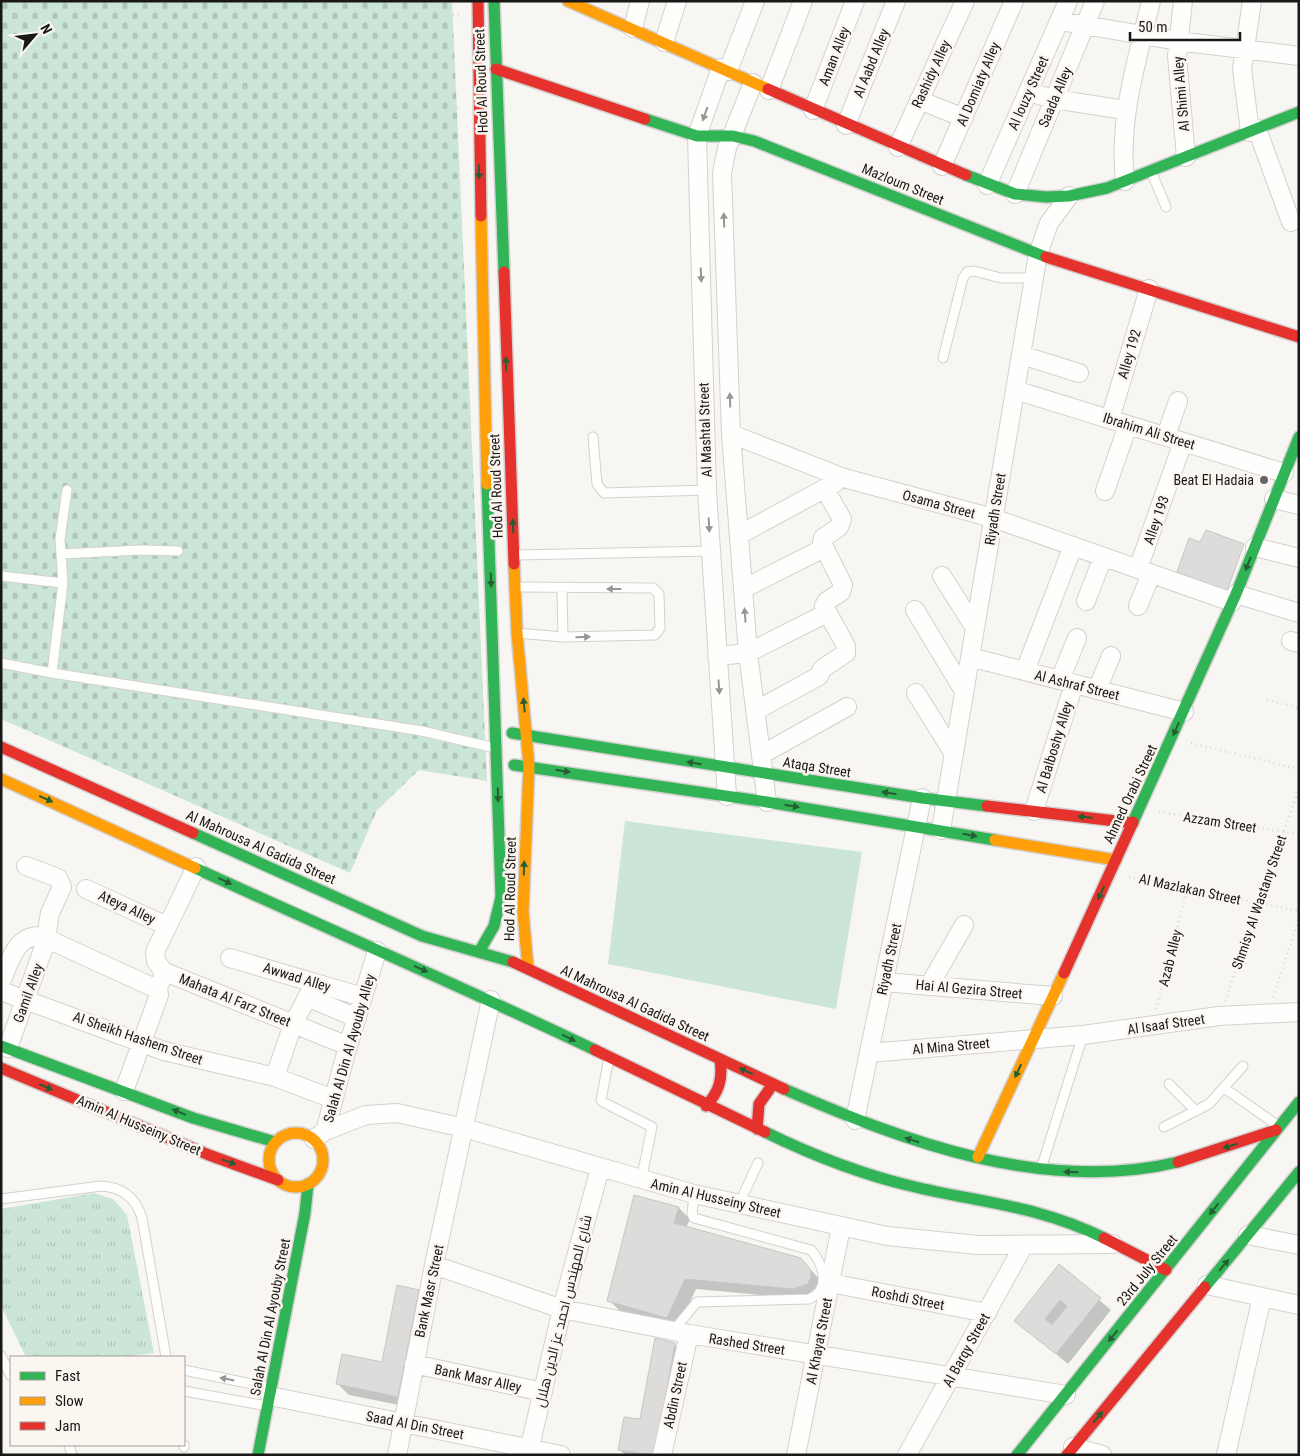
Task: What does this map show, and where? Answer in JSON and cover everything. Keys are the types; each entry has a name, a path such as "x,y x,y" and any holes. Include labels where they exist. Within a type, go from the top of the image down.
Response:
{"main road":[{"name":"Hod Al Roud Street","path":"478,1 478,142 482,316 501,897 499,911 488,942 479,952"},
{"name":"Hod Al Roud Street","path":"494,1 500,224 517,633 528,736 529,766 523,912 528,968"},
{"path":"569,2 606,9 633,28 724,70 942,166 987,185 1015,194 1046,197 1070,196 1098,191 1299,112"},
{"name":"Mazloum Street","path":"496,68 697,136 733,136 754,141 1038,254 1299,337"},
{"path":"478,142 498,144"},
{"path":"480,224 500,224"},
{"name":"Ahmed Orabi Street","path":"978,1158 1172,739 1234,598 1284,473 1295,455 1299,437"},
{"name":"Ataqa Street","path":"497,730 725,768 922,798 1134,823"},
{"name":"Al Mahrousa Al Gadida Street","path":"1,747 409,930 443,943 501,957 528,968 773,1084 855,1120 912,1140 978,1158 1041,1170 1105,1173 1148,1169 1230,1147 1278,1128"},
{"path":"497,764 529,766 767,802 1116,860"},
{"path":"1,779 377,951 403,953 491,1000 706,1106 810,1154 865,1174 922,1189 1033,1210 1084,1228 1166,1270"},
{"path":"403,953 409,930"},
{"name":"Amin Al Husseiny Street","path":"4,1047 194,1118 275,1142"},
{"path":"706,1106 716,1097 721,1085 723,1072 720,1060"},
{"name":"Amin Al Husseiny Street","path":"1,1068 209,1155 278,1180"},
{"path":"756,1129 755,1117 758,1104 764,1093 773,1084"},
{"name":"23rd July Street","path":"1017,1455 1299,1102"},
{"path":"294,1132 320,1135 320,1148 323,1158 319,1173 308,1184 292,1186 278,1180 271,1172 269,1161 270,1151 275,1142 284,1135 294,1132"},
{"path":"1070,1451 1299,1172"},
{"name":"Salah Al Din Al Ayouby Street","path":"258,1455 305,1213 308,1184"}],"street":[{"path":"633,28 640,1"},
{"path":"664,42 677,1"},
{"name":"Al Mashtal Street","path":"726,796 707,490 697,136 755,1"},
{"name":"Al Mashtal Street","path":"767,802 748,653 735,490 731,434 722,174 727,148 804,1"},
{"name":"Aman Alley","path":"813,110 855,1"},
{"name":"Al Aabd Alley","path":"846,125 896,1"},
{"name":"Rashidy Alley","path":"898,147 965,1"},
{"name":"Al Domiaty Alley","path":"942,166 1014,1"},
{"name":"Al louzy Street","path":"987,185 1068,1"},
{"name":"Saada Alley","path":"1015,194 1095,1"},
{"path":"1125,181 1122,146 1125,110 1151,1"},
{"name":"Al Shimi Alley","path":"1183,1 1178,41 1186,157"},
{"path":"1252,1 1242,69 1254,130 1291,222"},
{"path":"1060,21 1178,41 1299,56"},
{"path":"1028,92 1054,99 1125,110"},
{"path":"919,100 964,118"},
{"name":"Riyadh Street","path":"941,830 1038,254 1049,223 1070,196"},
{"name":"Alley 192","path":"1110,419 1149,289"},
{"path":"1021,355 1079,373"},
{"name":"Ibrahim Ali Street","path":"1015,390 1284,473"},
{"path":"1166,436 1178,401"},
{"path":"1105,491 1128,425"},
{"name":"Osama Street","path":"731,434 844,478 993,518 1144,572 1234,598 1299,613"},
{"name":"Alley 193","path":"1138,606 1144,572 1183,442"},
{"path":"739,535 844,478"},
{"path":"755,711 819,676 822,669 844,656 846,646 826,613 824,603 841,592 843,584 824,548 822,538 839,526 842,519 825,488"},
{"path":"707,490 735,490"},
{"path":"1274,499 1299,505"},
{"path":"1025,671 1072,546"},
{"path":"1255,547 1299,558"},
{"path":"743,589 824,548"},
{"path":"1086,601 1103,557"},
{"path":"942,576 975,628"},
{"path":"915,610 964,691"},
{"path":"717,656 748,653 826,613"},
{"name":"Al Balboshy Alley","path":"1034,811 1077,638"},
{"path":"1097,690 1111,656"},
{"name":"Al Ashraf Street","path":"970,657 1184,712"},
{"path":"916,693 954,754"},
{"path":"761,755 847,706"},
{"name":"Riyadh Street","path":"855,1120 922,798"},
{"name":"Gamil Alley","path":"4,1047 26,999 46,937 46,922 62,885 58,878 26,866"},
{"path":"124,1091 159,995 162,980 155,956 156,947 196,868"},
{"name":"Ateya Alley","path":"86,889 167,926"},
{"path":"929,986 964,925"},
{"path":"1,982 8,944 29,937 46,937"},
{"name":"Mahata Al Farz Street","path":"46,937 150,986 170,974 348,1046"},
{"name":"Salah Al Din Al Ayouby Alley","path":"320,1135 333,1099 377,951"},
{"name":"Awwad Alley","path":"230,958 311,990 363,997"},
{"name":"Hai Al Gezira Street","path":"884,982 1053,996"},
{"path":"275,1077 293,1024 311,990 357,1018"},
{"name":"Al Sheikh Hashem Street","path":"1,991 142,1043 187,1057 275,1077 333,1099"},
{"name":"Bank Masr Street","path":"396,1455 434,1265 491,1000"},
{"name":"Al Isaaf Street","path":"1033,1039 1083,1035 1219,1016 1299,1012"},
{"name":"Al Mina Street","path":"869,1053 1033,1039"},
{"name":"Amin Al Husseiny Street","path":"320,1135 366,1115 398,1113 464,1128 641,1181 841,1227 932,1242 1024,1246 1116,1244"},
{"name":"شارع المهندس احمد عز الدين هلال","path":"529,1452 562,1309 600,1168"},
{"name":"Al Khayat Street","path":"796,1455 841,1227"},
{"path":"1248,1235 1299,1245"},
{"name":"Al Barqy Street","path":"907,1455 1024,1246"},
{"name":"Rashed Street","path":"434,1265 562,1309 681,1333 1066,1395"},
{"name":"Roshdi Street","path":"830,1283 986,1313"},
{"path":"1207,1285 1299,1305"},
{"path":"1226,1455 1262,1297"},
{"name":"Abdin Street","path":"662,1455 681,1333"},
{"name":"Bank Masr Alley","path":"414,1364 542,1392"},
{"name":"Saad Al Din Street","path":"270,1396 403,1423 490,1448 561,1455"},
{"path":"1070,1451 1102,1455"}],"lane":[{"path":"1151,171 1166,207"},
{"path":"943,358 963,278 967,272 974,271 1002,278 1034,278"},
{"path":"593,437 597,484 604,493 707,490"},
{"path":"52,673 63,583 61,525 68,490"},
{"path":"61,554 140,550 178,551"},
{"path":"514,555 711,551"},
{"path":"1,576 63,583"},
{"path":"516,587 656,589 659,594 660,628 658,634 652,636 563,637 517,633"},
{"path":"562,589 563,637"},
{"path":"1,663 52,673 422,731 497,748"},
{"path":"1041,1170 1083,1035"},
{"path":"609,1058 603,1102 652,1126 641,1181"},
{"path":"1164,1127 1209,1104 1243,1066"},
{"path":"1169,1084 1196,1111"},
{"path":"1224,1088 1278,1128"},
{"path":"739,1204 758,1162"},
{"path":"1,1199 101,1186 110,1186 127,1194 139,1209 142,1218 166,1356"},
{"path":"681,1333 697,1302 808,1299 815,1296 821,1289 824,1279 818,1258 811,1250 694,1218 692,1214 694,1194"},
{"path":"1,1356 10,1374"},
{"path":"185,1370 270,1396"},
{"path":"185,1390 270,1396"}],"path":[{"path":"329,1 391,13 478,16"},
{"path":"1,11 193,68 273,97 333,106 396,110 478,108"},
{"path":"396,110 410,320"},
{"path":"282,358 288,299 301,239"},
{"path":"163,276 248,290 380,318 410,320 482,316"},
{"path":"1267,700 1299,708"},
{"path":"1172,739 1299,768"},
{"name":"Shmisy Al Wastany Street","path":"1219,1016 1299,788"},
{"name":"Azzam Street","path":"1140,809 1299,834"},
{"name":"Al Mazlakan Street","path":"1111,872 1187,890 1299,911"},
{"name":"Azab Alley","path":"1152,1026 1187,890"},
{"path":"1268,1013 1299,918"}],"green space":[{"path":"1,1 452,1 487,781 419,770 377,810 350,873 1,719"},
{"path":"625,821 862,852 836,1009 608,964"},
{"path":"94,1193 113,1199 127,1215 154,1353 132,1356 26,1356 1,1306 1,1209"}],"building":[{"path":"1206,530 1244,544 1227,591 1177,572 1189,538 1200,542"},
{"path":"634,1195 679,1207 674,1223 801,1258 810,1269 811,1276 808,1284 793,1289 685,1279 667,1318 607,1301"},
{"path":"1059,1264 1101,1298 1056,1354 1014,1321","holes":["1060,1300 1067,1306 1052,1325 1045,1319"]},
{"path":"397,1285 419,1290 398,1397 336,1384 342,1354 382,1362"},
{"path":"655,1338 675,1343 655,1455 618,1450 624,1417 640,1419"}],"traffic: fast":[{"path":"494,1 504,272"},
{"path":"966,175 1015,194 1046,197 1069,196 1107,188 1299,112"},
{"path":"645,119 697,136 733,136 754,141 1046,257"},
{"path":"1133,822 1236,594 1299,437"},
{"path":"479,952 494,926 501,897 487,484"},
{"path":"512,733 922,798 987,806"},
{"path":"514,765 767,802 995,840"},
{"path":"193,833 422,936 513,962"},
{"path":"195,868 595,1050"},
{"path":"1,1046 193,1118 275,1142"},
{"path":"784,1089 830,1109 927,1144 976,1157 1027,1167 1077,1172 1128,1170 1178,1162"},
{"path":"1017,1455 1299,1102"},
{"path":"765,1132 818,1156 873,1176 1055,1218 1104,1238"},
{"path":"1205,1287 1299,1172"},
{"path":"258,1455 305,1213 308,1184"}],"traffic: slow":[{"path":"568,1 768,89"},
{"path":"481,216 487,484"},
{"path":"514,564 517,633 529,766 523,912 528,968"},
{"path":"1,779 195,868"},
{"path":"995,840 1116,860"},
{"path":"978,1157 1064,973"},
{"path":"296,1133 306,1135 315,1141 321,1150 323,1160 321,1170 315,1179 306,1185 296,1187 286,1185 277,1179 271,1170 269,1160 271,1150 277,1141 286,1135 296,1133"}],"traffic: jam":[{"path":"478,1 481,216"},
{"path":"496,69 645,119"},
{"path":"768,89 966,175"},
{"path":"1046,257 1299,337"},
{"path":"504,272 514,564"},
{"path":"1,747 193,833"},
{"path":"987,806 1133,823"},
{"path":"1064,973 1133,822"},
{"path":"513,962 784,1089"},
{"path":"595,1050 765,1132"},
{"path":"706,1106 714,1096 719,1085 721,1073 720,1060"},
{"path":"1,1068 209,1155 278,1180"},
{"path":"757,1129 759,1104 773,1084"},
{"path":"1178,1162 1276,1130"},
{"path":"1104,1238 1166,1270"},
{"path":"1067,1455 1205,1287"}],"place":[{"name":"Beat El Hadaia","path":"1264,480"}]}
